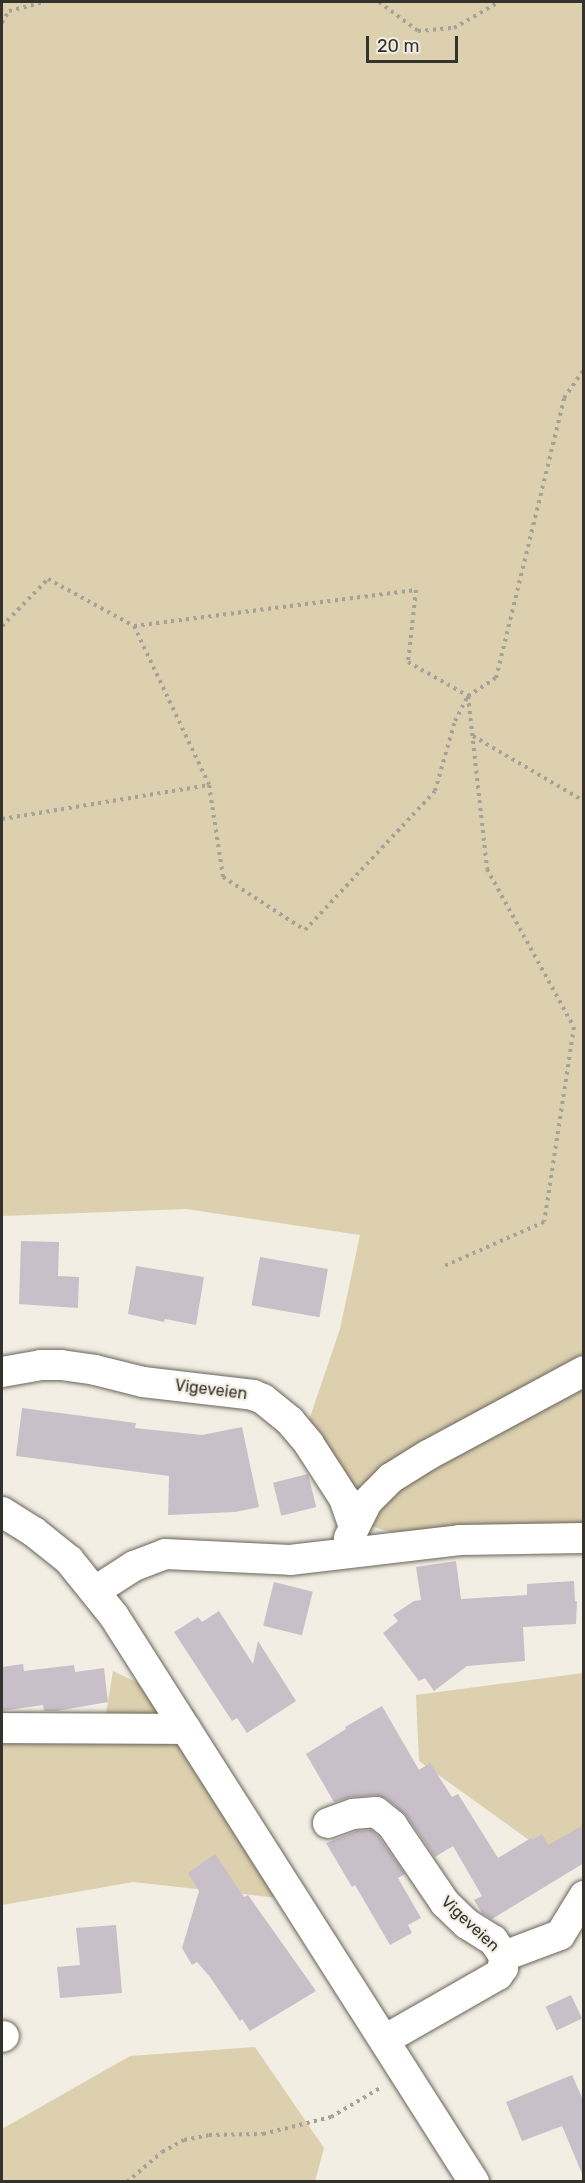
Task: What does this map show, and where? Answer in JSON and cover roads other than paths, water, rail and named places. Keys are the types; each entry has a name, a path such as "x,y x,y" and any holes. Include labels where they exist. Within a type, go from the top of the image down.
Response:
{"street":[{"name":"Vigeveien","path":"2,1372 41,1365 61,1365 95,1370 143,1382 243,1393 263,1399 283,1415 309,1444 344,1498 354,1527"},
{"path":"339,1555 367,1502 391,1478 428,1455 584,1371"},
{"path":"2,1512 34,1532 69,1560 140,1652 186,1729 386,2039 474,2181"},
{"path":"95,1591 134,1566 165,1554 245,1559 339,1555 460,1540 584,1538"},
{"path":"2,1728 186,1729"},
{"name":"Vigeveien","path":"328,1822 353,1814 376,1812 392,1825 445,1903 467,1924 493,1940 504,1956 503,1968 498,1975 386,2039"},
{"path":"504,1956 572,1941 584,1896"}]}
